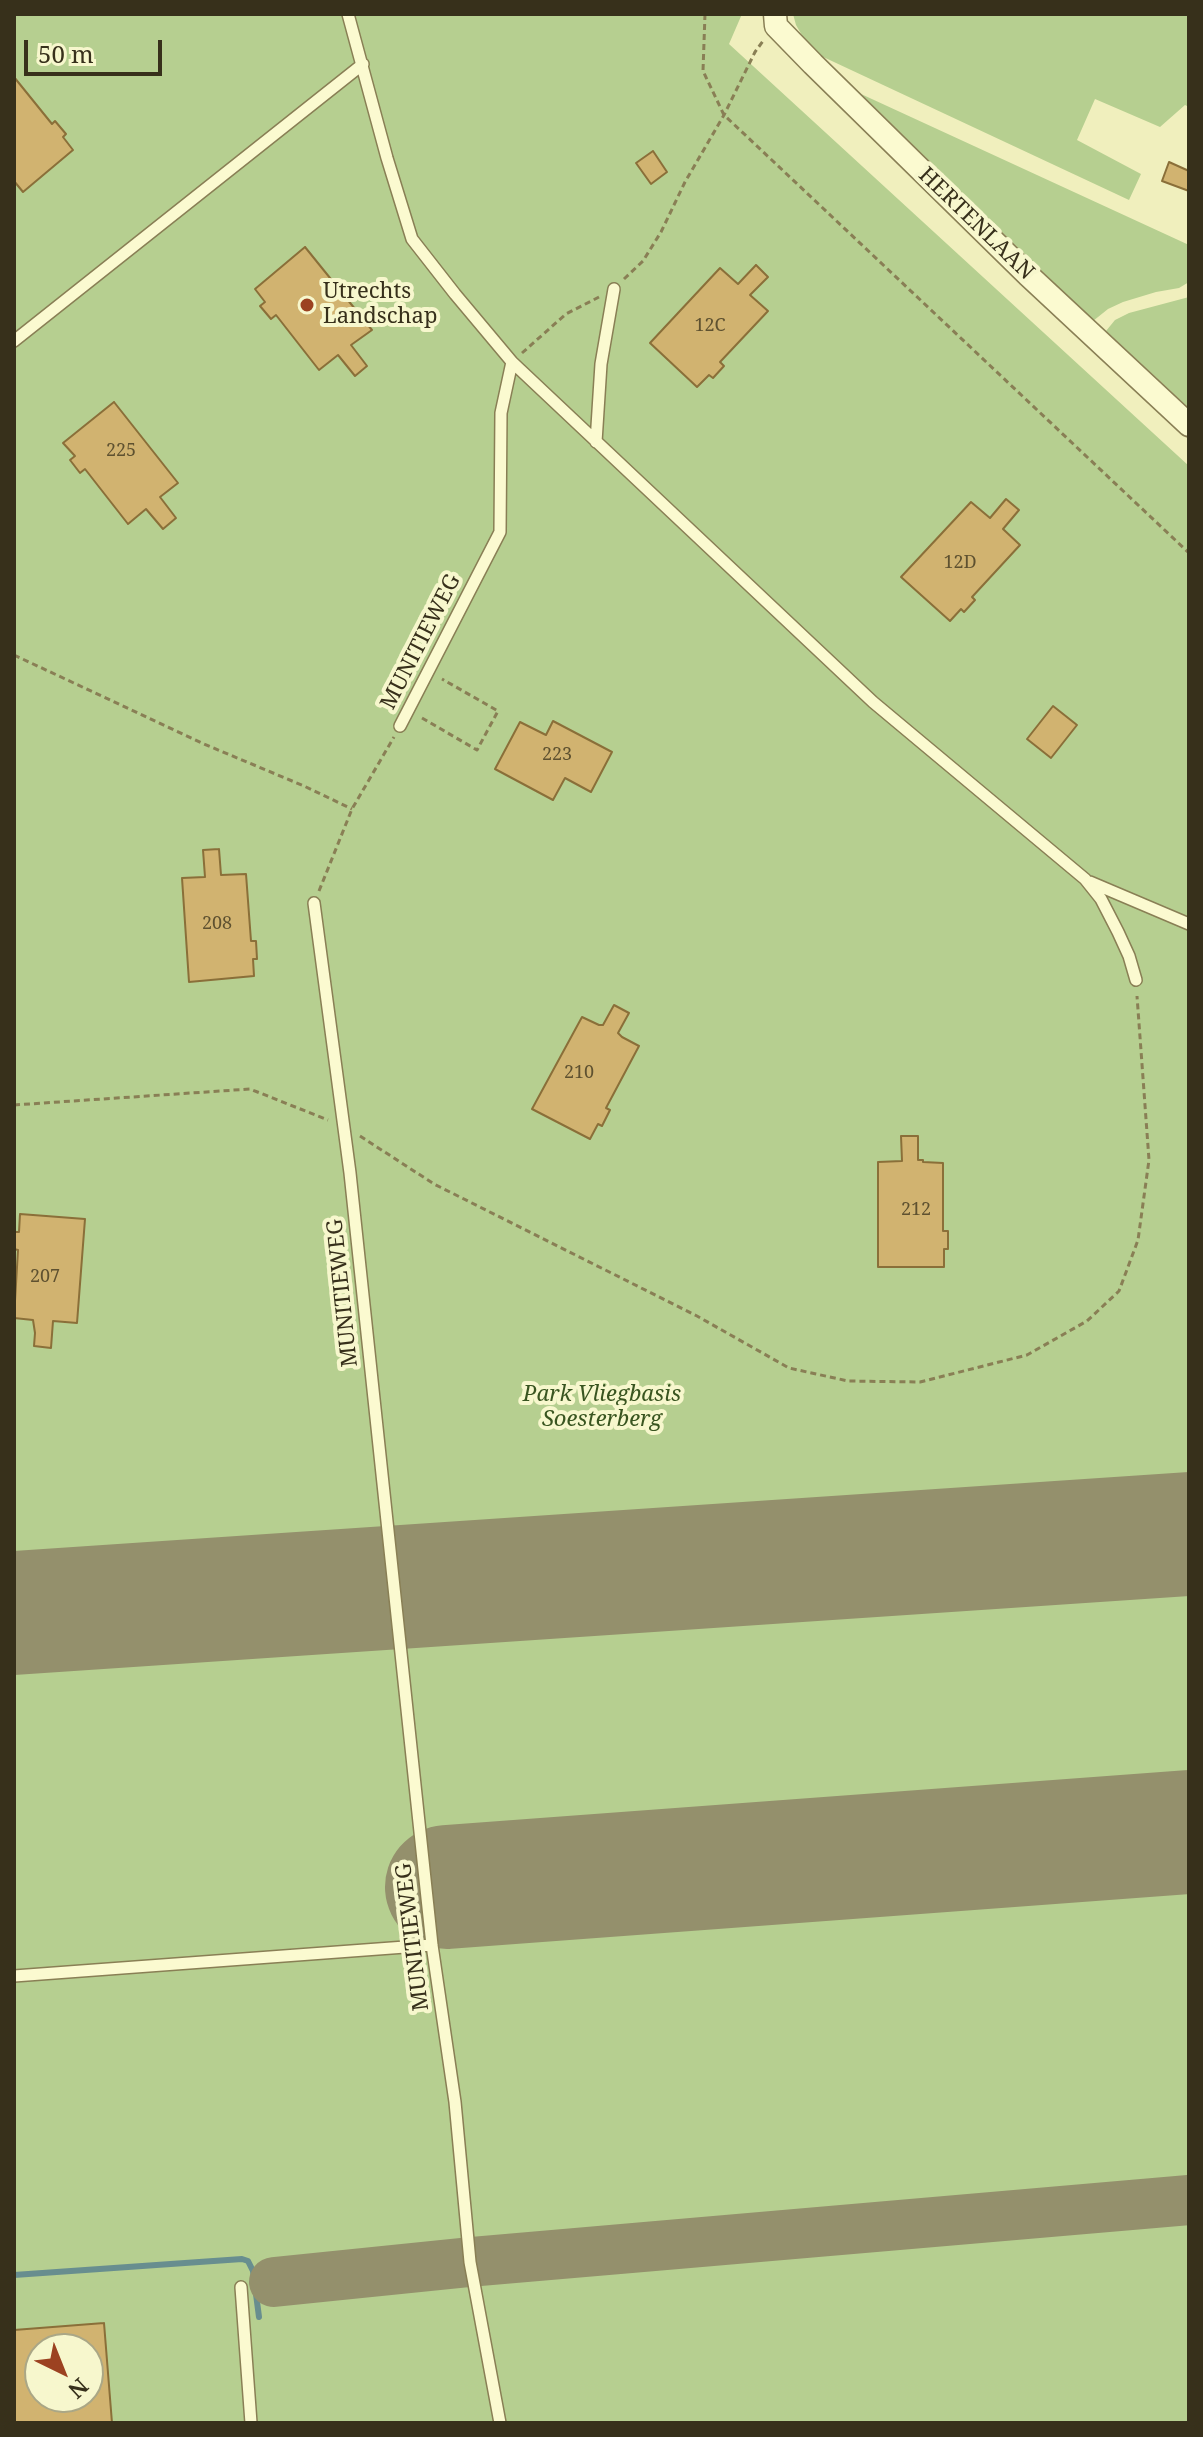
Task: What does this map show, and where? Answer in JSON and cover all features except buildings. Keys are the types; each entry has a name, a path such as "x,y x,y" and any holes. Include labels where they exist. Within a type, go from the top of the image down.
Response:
{"street":[{"name":"HERTENLAAN","path":"776,20 1028,275 1189,425"}],"lane":[{"path":"348,14 412,239 512,362 873,702 1085,879 1101,899 1118,932 1136,980"},
{"path":"14,341 363,64"},
{"path":"596,442 601,364 614,289"},
{"name":"MUNITIEWEG","path":"400,726 500,532 501,413 512,362"},
{"path":"1085,879 1189,924"},
{"name":"MUNITIEWEG","path":"314,903 344,1126 432,1945 455,2102 470,2262 500,2423"},
{"path":"14,1976 432,1945"},
{"path":"241,2287 251,2423"}],"path":[{"path":"705,14 703,71 724,115 1189,553"},
{"path":"512,362 566,314 614,289 643,261 724,115 755,52 776,20"},
{"path":"14,655 352,809"},
{"path":"409,710 477,750 498,711 429,671"},
{"name":"MUNITIEWEG","path":"314,903 352,809 400,726"},
{"path":"14,1105 250,1089 344,1126 434,1184 697,1316 789,1368 848,1381 920,1382 1027,1355 1087,1321 1119,1291 1138,1240 1149,1160 1136,980"}],"green space":[{"name":"Park Vliegbasis Soesterberg","path":"14,14 742,14 729,44 1189,466 1189,2423 14,2423"},
{"path":"793,14 1189,14 1189,107 1185,105 1160,127 1095,99 1077,140 1141,174 1129,200 819,55 807,44"},
{"path":"861,94 1189,245 1189,282 1179,288 1123,302 1093,321"},
{"path":"1189,297 1189,408 1106,331 1115,320 1129,313"}],"waterway":[{"path":"14,2275 242,2259 248,2261 253,2271 259,2317"}],"taxiway":[{"path":"274,2282 470,2262 1189,2200"}],"runway":[{"path":"14,1613 1189,1534"},
{"path":"447,1887 1189,1832"}],"place":[{"name":"Utrechts Landschap","path":"307,305"}]}
